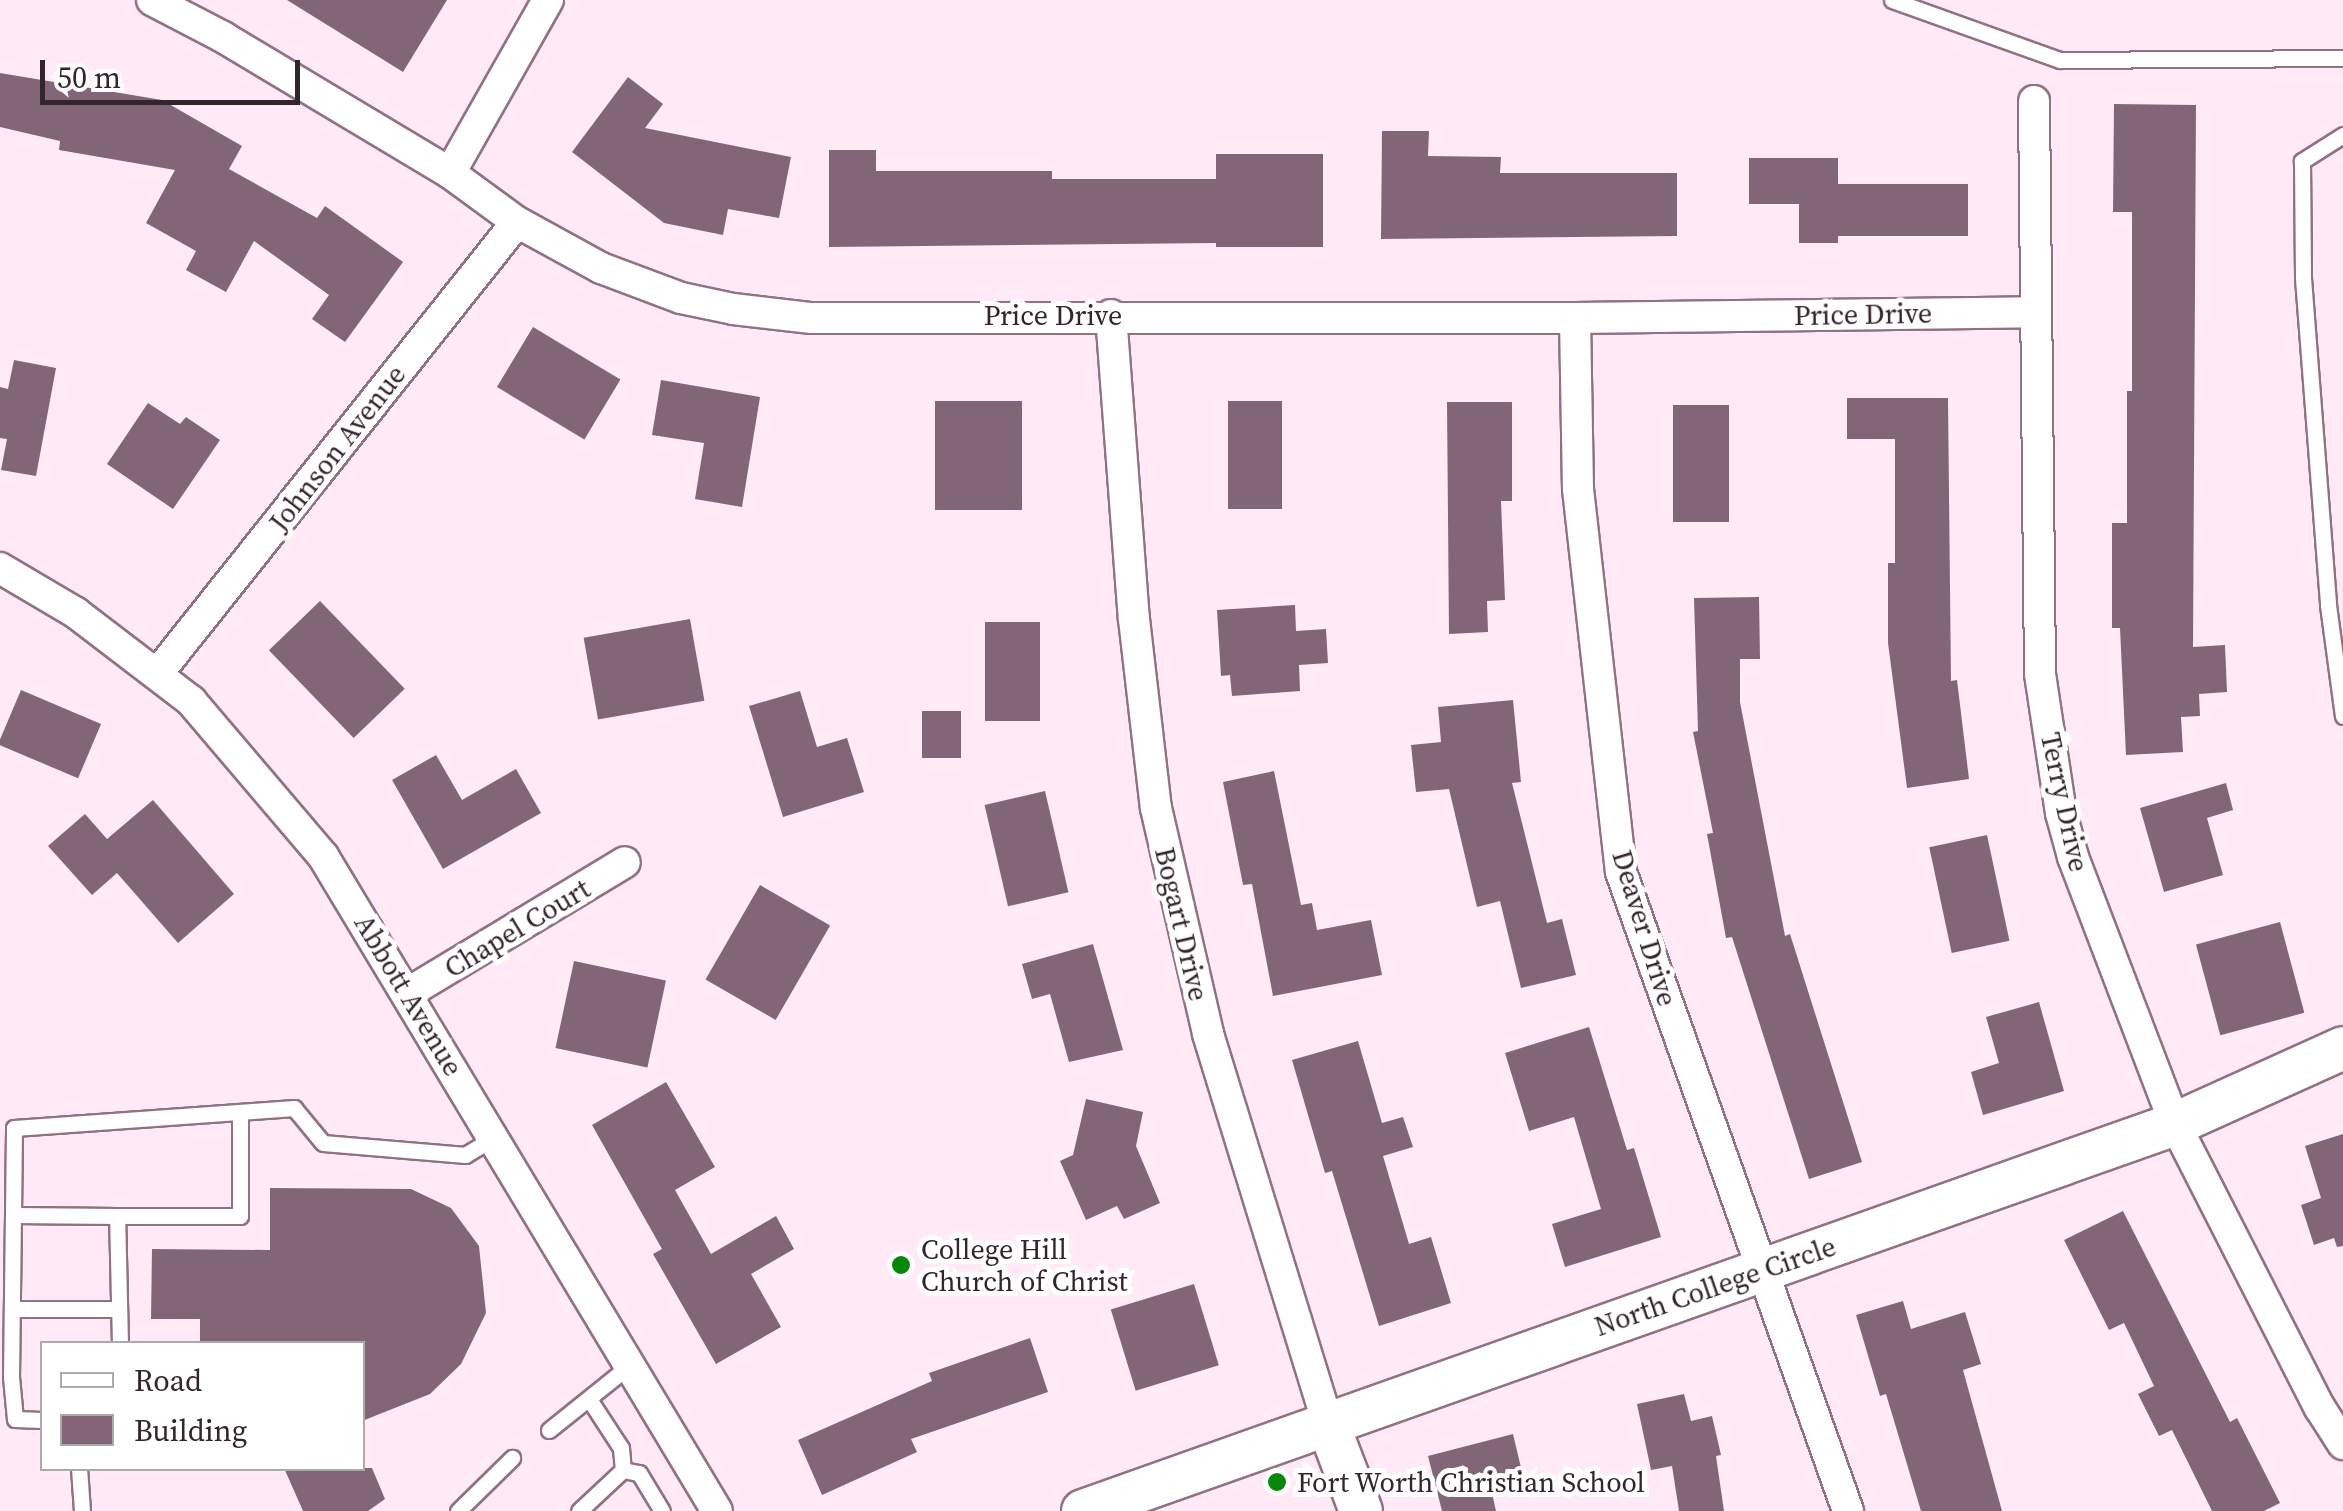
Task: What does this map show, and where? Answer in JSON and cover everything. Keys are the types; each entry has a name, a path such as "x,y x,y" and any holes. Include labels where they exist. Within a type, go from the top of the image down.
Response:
{"street":[{"name":"Price Drive","path":"152,0 223,37 450,173 516,222 600,268 681,298 733,309 812,318 1575,318 2036,312"},
{"path":"450,173 548,0"},
{"name":"Terry Drive","path":"2034,101 2040,674 2061,813 2072,856 2175,1124 2320,1408 2343,1444"},
{"name":"Johnson Avenue","path":"158,673 516,222"},
{"name":"Bogart Drive","path":"1111,315 1134,620 1156,808 1208,1034 1327,1422 1361,1511"},
{"name":"Deaver Drive","path":"1575,318 1578,489 1621,872 1848,1511"},
{"name":"Abbott Avenue","path":"0,568 76,612 191,701 323,856 716,1511"},
{"name":"Chapel Court","path":"408,993 625,862"},
{"name":"North College Circle","path":"1082,1511 2175,1124 2343,1048"}],"lane":[{"path":"1892,0 2060,60 2343,58"},
{"path":"2343,135 2302,161 2306,316 2328,605 2343,716"},
{"path":"40,1420 15,1420 14,1128 294,1108 323,1143 465,1154 495,1137"},
{"path":"13,1215 240,1216 240,1112"},
{"path":"117,1216 120,1341"},
{"path":"12,1308 119,1308"},
{"path":"549,1430 630,1366"},
{"path":"588,1399 621,1448 623,1470"},
{"path":"458,1511 512,1458"},
{"path":"579,1511 623,1470"},
{"path":"623,1470 639,1474 662,1511"},
{"path":"79,1471 82,1511"}],"building":[{"path":"287,0 447,0 403,72"},
{"path":"0,73 162,100 242,146 229,169 317,218 325,206 403,262 345,342 312,319 329,295 254,241 226,292 186,270 196,251 146,223 175,170 59,150 60,141 0,127"},
{"path":"628,77 663,104 645,128 791,157 779,218 728,209 723,235 664,223 572,152"},
{"path":"2114,104 2196,105 2193,647 2225,645 2227,692 2199,694 2200,716 2181,717 2183,752 2126,755 2120,628 2112,628 2112,523 2127,523 2127,391 2132,391 2132,212 2113,212"},
{"path":"1382,131 1429,131 1428,156 1501,157 1500,173 1677,173 1677,236 1381,239"},
{"path":"829,150 876,150 876,171 1052,171 1052,179 1216,179 1216,154 1323,154 1323,247 1216,247 1216,243 829,247"},
{"path":"1749,158 1838,158 1838,184 1968,184 1968,236 1838,236 1838,243 1799,243 1799,204 1749,204"},
{"path":"533,327 620,380 584,440 497,387"},
{"path":"14,360 56,368 36,476 1,470 7,439 0,438 0,387 8,389"},
{"path":"661,380 760,397 742,507 695,499 704,443 652,435"},
{"path":"1847,398 1948,398 1951,681 1957,680 1969,779 1907,788 1888,643 1888,563 1895,563 1895,439 1847,439"},
{"path":"935,401 1022,401 1022,510 935,510"},
{"path":"1228,401 1282,401 1282,509 1228,509"},
{"path":"1447,402 1512,402 1512,501 1501,501 1505,600 1487,601 1488,632 1449,634"},
{"path":"148,403 180,424 186,417 220,440 173,509 107,464"},
{"path":"1673,405 1729,405 1729,522 1673,522"},
{"path":"1759,597 1760,659 1740,659 1740,702 1785,936 1790,934 1862,1162 1809,1179 1732,937 1726,938 1707,834 1713,833 1693,732 1698,731 1694,598"},
{"path":"320,601 405,689 354,738 269,650"},
{"path":"1295,605 1296,631 1326,629 1328,663 1299,665 1300,691 1232,696 1230,675 1221,676 1217,610"},
{"path":"690,619 704,701 598,719 584,638"},
{"path":"985,622 1040,622 1040,721 985,721"},
{"path":"21,690 101,724 78,778 0,745"},
{"path":"800,691 817,747 847,738 864,792 783,817 749,706"},
{"path":"1513,700 1521,782 1512,783 1547,923 1562,919 1576,975 1521,988 1500,901 1477,907 1449,789 1416,792 1411,745 1441,742 1438,707"},
{"path":"922,711 961,711 961,758 922,758"},
{"path":"436,755 462,800 516,769 541,813 443,869 392,780"},
{"path":"1274,771 1301,905 1312,903 1317,930 1371,920 1382,975 1273,996 1252,884 1243,885 1223,782"},
{"path":"2226,783 2233,810 2207,818 2223,875 2164,892 2140,808"},
{"path":"1045,791 1068,892 1008,906 985,805"},
{"path":"153,800 234,894 178,943 117,873 92,895 48,846 85,814 107,839"},
{"path":"1987,835 2009,941 1952,953 1929,847"},
{"path":"760,885 830,926 776,1020 706,979"},
{"path":"2280,922 2304,1013 2220,1035 2196,945"},
{"path":"1093,944 1123,1050 1069,1062 1050,994 1032,999 1022,964"},
{"path":"574,961 666,981 647,1068 555,1048"},
{"path":"2039,1002 2064,1091 1983,1115 1971,1072 1999,1063 1986,1017"},
{"path":"1589,1027 1627,1150 1634,1148 1661,1237 1565,1267 1552,1224 1601,1209 1574,1117 1529,1131 1505,1053"},
{"path":"1358,1041 1382,1123 1403,1117 1413,1147 1383,1156 1409,1244 1431,1237 1451,1303 1379,1326 1332,1171 1325,1173 1292,1060"},
{"path":"666,1082 715,1167 675,1190 711,1254 776,1216 794,1249 751,1274 781,1327 716,1364 653,1254 662,1249 592,1125"},
{"path":"1086,1099 1143,1112 1136,1146 1160,1203 1124,1219 1117,1206 1086,1220 1060,1161 1073,1155"},
{"path":"2343,1134 2343,1246 2337,1247 2334,1238 2314,1245 2301,1205 2321,1198 2305,1146"},
{"path":"270,1188 411,1189 451,1208 479,1246 486,1313 461,1364 430,1394 365,1420 365,1341 200,1341 200,1319 151,1319 152,1249 270,1250"},
{"path":"2123,1211 2230,1422 2237,1418 2280,1503 2264,1511 2212,1511 2172,1430 2159,1436 2138,1394 2154,1386 2124,1323 2109,1330 2064,1240"},
{"path":"1194,1284 1219,1365 1136,1391 1111,1309"},
{"path":"1903,1301 1911,1329 1965,1312 1981,1364 1963,1370 2002,1511 1921,1511 1886,1394 1880,1396 1856,1315"},
{"path":"1030,1338 1048,1392 911,1439 917,1452 822,1495 798,1440 932,1381 929,1373"},
{"path":"1684,1394 1691,1421 1712,1416 1721,1455 1716,1456 1724,1511 1679,1511 1672,1466 1651,1470 1637,1404"},
{"path":"1513,1434 1523,1476 1490,1484 1496,1511 1442,1511 1428,1456"},
{"path":"372,1468 385,1499 368,1511 303,1511 285,1471"}],"place":[{"name":"College Hill Church of Christ","path":"901,1265"},
{"name":"Fort Worth Christian School","path":"1277,1482"}]}
